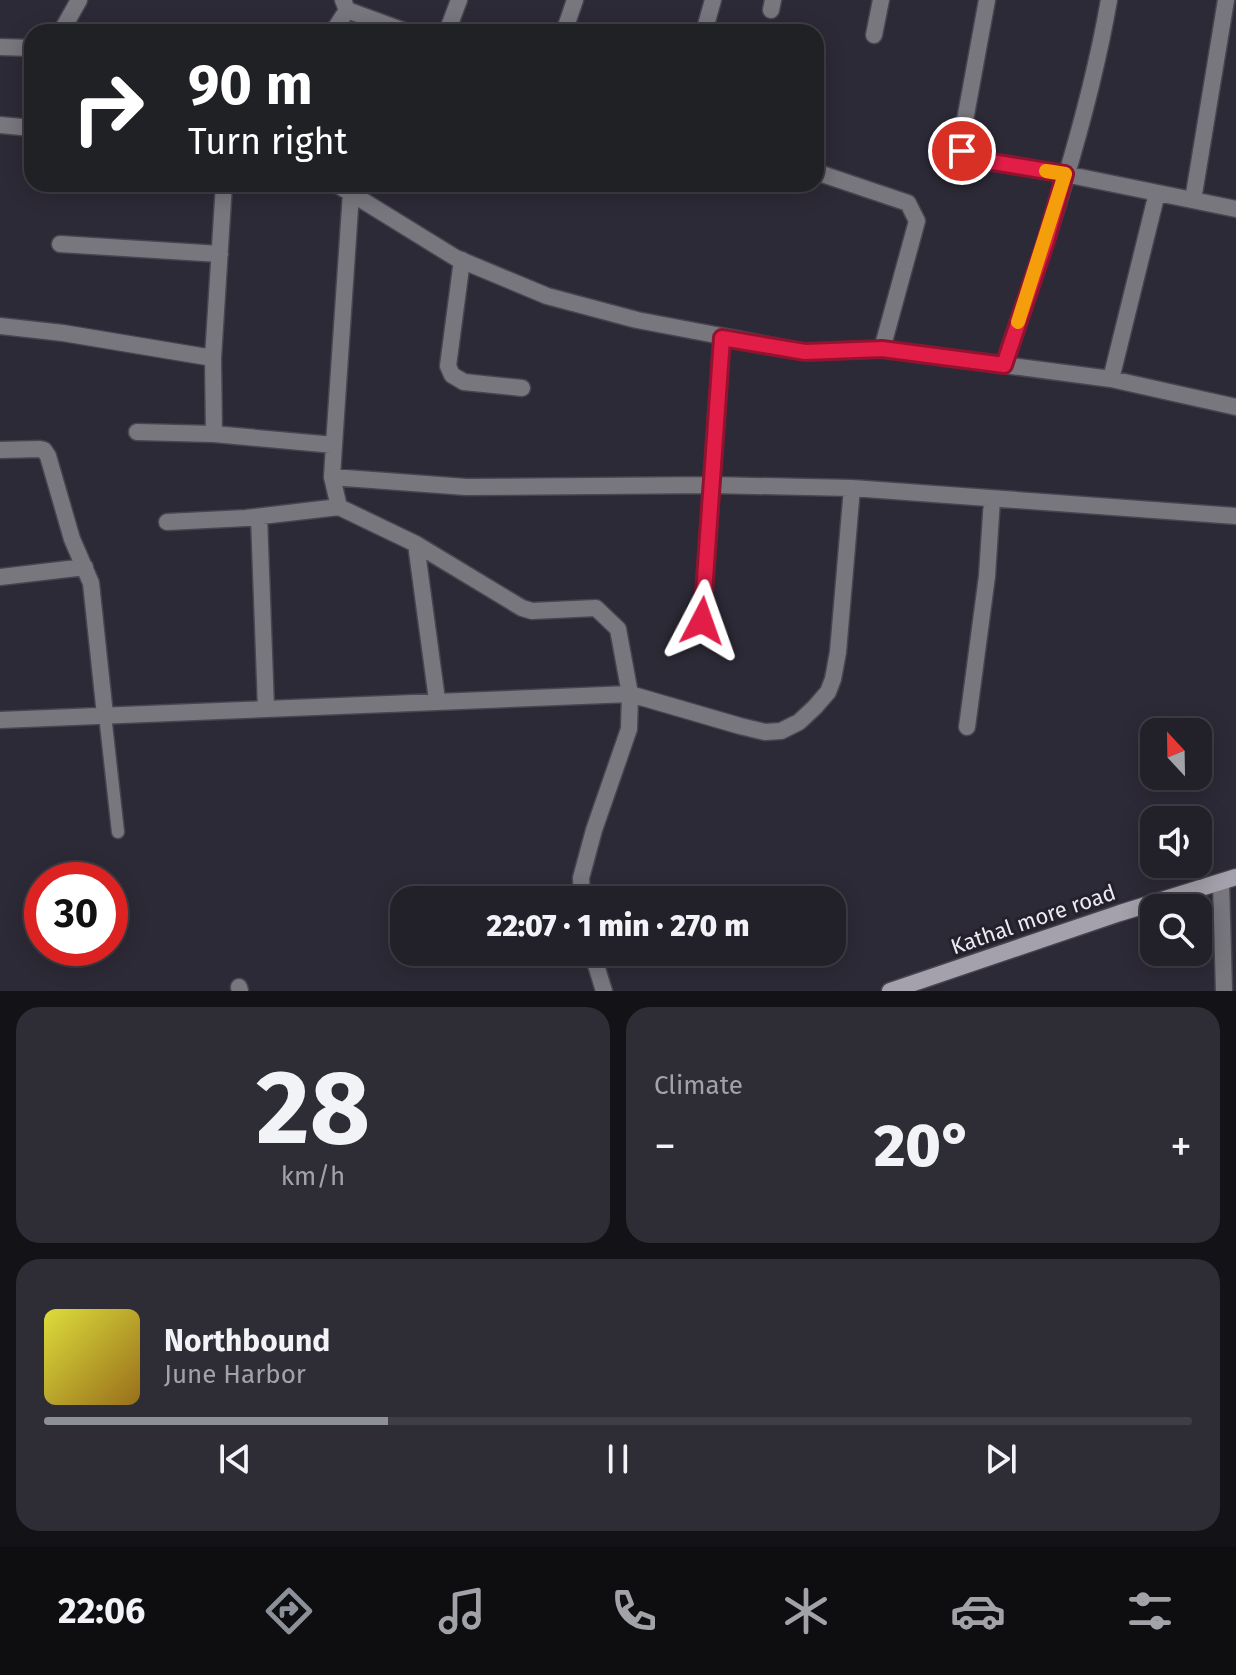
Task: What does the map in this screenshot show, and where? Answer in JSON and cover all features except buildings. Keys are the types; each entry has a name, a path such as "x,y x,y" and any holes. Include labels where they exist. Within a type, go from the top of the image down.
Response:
{"main road":[{"name":"Kathal more road","path":"890,991 1228,880"}],"street":[{"path":"66,24 79,0"},
{"path":"450,24 459,0"},
{"path":"567,24 575,0"},
{"path":"706,24 713,0"},
{"path":"874,35 881,0"},
{"path":"987,0 961,142 962,151 968,158 1065,174 1236,209"},
{"path":"1004,365 1046,241 1092,82 1109,0"},
{"path":"1193,200 1226,0"},
{"path":"337,24 345,5 389,24"},
{"path":"0,47 24,48"},
{"path":"0,125 24,127"},
{"path":"824,175 908,203 914,209 917,221 882,349"},
{"path":"214,434 213,358 224,192"},
{"path":"339,507 332,477 351,193 462,260 547,296 637,320 805,352 882,349 1111,379 1236,407"},
{"path":"1111,379 1157,193"},
{"path":"60,244 220,254"},
{"path":"462,260 448,366 452,375 464,382 522,388"},
{"path":"0,326 63,333 213,358"},
{"path":"702,621 722,338"},
{"path":"137,432 214,434 334,445"},
{"path":"0,450 40,449 46,452 72,539 91,583 105,715"},
{"path":"332,477 466,487 711,485 852,488 1236,516"},
{"path":"0,720 630,694 765,732 781,731 799,722 828,692 833,679 852,488"},
{"path":"967,727 987,576 992,499"},
{"path":"167,522 259,517 339,507 416,544 522,608 532,611 596,608 618,629 630,694 629,729 594,830 581,886"},
{"path":"259,517 266,708"},
{"path":"416,544 437,700"},
{"path":"0,577 85,567"},
{"path":"1224,991 1228,880"},
{"path":"596,966 604,991"}],"lane":[{"path":"105,715 118,832"}],"slow traffic":[{"path":"1018,322 1065,174 1046,171"}],"route":[{"path":"702,621 722,338 805,352 882,349 1004,365 1065,174 968,158 962,151"}]}
